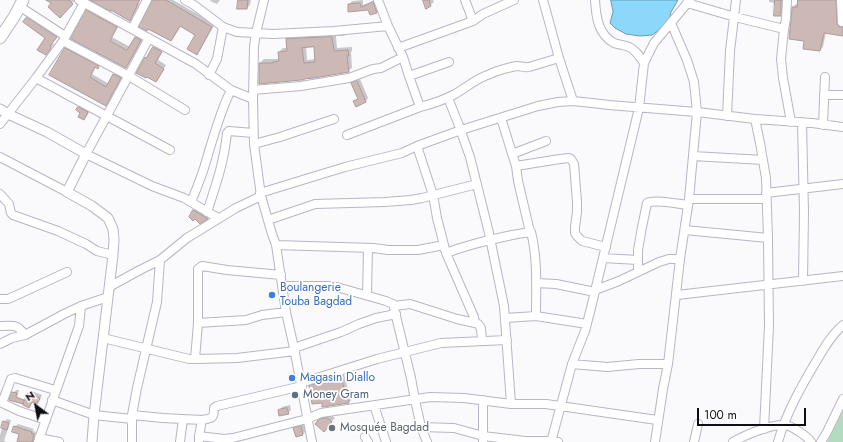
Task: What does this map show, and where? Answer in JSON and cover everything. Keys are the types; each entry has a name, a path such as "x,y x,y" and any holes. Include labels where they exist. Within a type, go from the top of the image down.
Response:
{"main road":[{"path":"0,38 21,3"}],"street":[{"path":"132,29 147,0"},
{"path":"184,0 194,5 223,27 237,32 273,34 334,31 388,26"},
{"path":"264,0 254,46 254,144 261,194 276,245 286,312 295,350 312,442"},
{"path":"465,0 473,21"},
{"path":"398,48 473,21 483,14 514,0"},
{"path":"543,0 573,101"},
{"path":"594,0 598,25 606,37 615,44 630,48 638,53 644,63"},
{"path":"727,116 730,51 736,0"},
{"path":"787,0 781,59 791,122"},
{"path":"841,0 842,22"},
{"path":"380,1 388,26 403,57 420,107"},
{"path":"0,124 64,39 81,2 196,64 231,90 253,99"},
{"path":"422,427 454,428 483,439 553,442 572,364 585,331 606,247 639,108 644,63 654,43 688,2 735,17 784,29"},
{"path":"21,3 64,39 185,110"},
{"path":"655,442 657,420 668,364 680,259 689,202 696,112 694,82 687,60 671,23"},
{"path":"209,75 217,59 223,27"},
{"path":"67,192 149,38"},
{"path":"253,90 302,86 349,78 381,68 403,57"},
{"path":"347,135 420,107 439,102 448,98 477,79 491,73 517,66 525,68 559,58"},
{"path":"409,76 449,62"},
{"path":"824,125 825,77"},
{"path":"36,78 170,150"},
{"path":"191,202 207,159 222,110 231,90"},
{"path":"824,95 843,95"},
{"path":"448,98 470,157 504,306 511,404"},
{"path":"109,287 138,270 160,260 187,238 218,218 261,194 345,167 402,153 461,130 538,106 573,101 843,127"},
{"path":"0,108 8,114 47,132 86,154 152,186 191,202 218,218"},
{"path":"501,118 516,166 518,181 531,233 536,283 536,316"},
{"path":"254,144 334,119"},
{"path":"755,119 763,160 768,238 769,326 764,429"},
{"path":"802,122 804,212 803,281"},
{"path":"207,212 218,180 225,151 227,133 229,131 253,133"},
{"path":"512,154 546,141"},
{"path":"417,146 434,195 437,218 445,249 474,317 475,323"},
{"path":"693,156 763,160"},
{"path":"0,157 92,206 108,218 112,229 114,240 113,255 92,442"},
{"path":"516,166 560,159 571,159 574,164 577,202 575,227 577,236 582,241 606,247"},
{"path":"268,220 315,204 385,202 422,198 477,184"},
{"path":"638,272 638,250 648,202 689,202 766,196 803,188 843,184"},
{"path":"0,194 9,204 11,213 14,215 64,234 97,251 113,255"},
{"path":"685,230 768,238"},
{"path":"276,245 388,250 445,249 530,232"},
{"path":"367,295 368,248"},
{"path":"603,258 638,260"},
{"path":"536,283 556,284 595,291 659,262 669,259 680,259"},
{"path":"132,442 132,417 137,388 157,302 160,260"},
{"path":"195,359 198,323 198,268 202,266 281,275"},
{"path":"0,300 8,299 68,272"},
{"path":"677,295 843,276"},
{"path":"282,286 333,286 394,304 415,400 427,442"},
{"path":"0,344 25,334 81,306 108,297"},
{"path":"103,338 195,359 237,358 295,350 376,318 405,304 410,304 457,320 475,323 481,328 482,341"},
{"path":"59,442 38,440 79,326 81,306"},
{"path":"198,323 246,320 262,315 286,312"},
{"path":"505,318 536,316 587,324"},
{"path":"778,442 784,425 806,379 826,346 843,325"},
{"path":"0,326 17,326 25,334"},
{"path":"52,400 94,415 202,420 211,418 214,415 214,408 217,406 301,384 377,359 441,343 507,340"},
{"path":"572,364 607,367 639,364 668,364"},
{"path":"46,420 0,404 11,378 55,390"},
{"path":"202,420 199,439 224,439 233,438 321,413 430,397 464,398 511,404 561,405 657,420"},
{"path":"821,442 843,399"},
{"path":"483,400 483,439"},
{"path":"374,405 386,442"},
{"path":"180,442 182,419"},
{"path":"694,442 698,424"},
{"path":"733,442 746,435 764,429 784,425 789,426 805,436 811,442"}],"green space":[{"path":"843,410 843,442 827,442"}],"water":[{"path":"611,0 678,0 671,12 669,21 662,28 652,35 640,36 626,34 615,28 610,23 613,12"}],"building":[{"path":"46,0 69,0 73,4 60,18 48,7 51,3"},
{"path":"90,0 140,0 130,21"},
{"path":"153,0 166,0 212,27 197,55 187,49 195,35 180,26 171,41 148,29 147,31 139,27"},
{"path":"238,0 248,0 247,9 237,9"},
{"path":"423,0 429,0 431,6 426,9"},
{"path":"775,0 781,0 781,16 774,16"},
{"path":"798,0 836,0 837,23 839,27 843,27 843,36 824,33 820,51 803,49 804,41 789,39 792,7 797,7"},
{"path":"373,2 377,13 370,15 368,10 348,12 348,4 360,3 361,7"},
{"path":"86,10 117,27 110,41 126,50 135,37 141,40 126,68 71,39"},
{"path":"27,17 57,37 50,46 51,48 46,55 37,50 45,38 23,22"},
{"path":"332,37 334,51 348,50 349,56 347,56 349,72 304,80 259,84 259,63 273,63 279,61 278,52 287,51 286,39","holes":["314,47 315,62 304,63 302,48"]},
{"path":"153,47 162,52 155,63 164,69 156,82 136,73 145,57 146,58"},
{"path":"65,48 99,66 98,69 95,67 90,77 106,87 113,74 121,78 106,106 49,75"},
{"path":"357,81 366,102 356,107 353,101 358,99 351,83"},
{"path":"78,107 88,112 84,120 78,117 80,113 76,110"},
{"path":"193,210 208,219 200,224 195,219 193,221 189,217"},
{"path":"341,376 347,399 349,398 349,403 322,407 322,403 312,404 309,386"},
{"path":"12,392 17,393 16,397 24,400 23,404 9,400"},
{"path":"28,393 40,398 37,404 32,402 29,408 23,405"},
{"path":"287,408 289,414 279,416 278,410"},
{"path":"328,418 332,422 324,432 315,424 318,420"},
{"path":"3,421 9,423 7,430 1,428"},
{"path":"14,426 32,432 31,433 34,434 32,442 17,442 19,434 12,432"},
{"path":"301,426 303,435 296,437 293,428"}],"place":[{"name":"Boulangerie Touba Bagdad","path":"272,295"},
{"name":"Magasin Diallo","path":"292,378"},
{"name":"Money Gram","path":"295,395"},
{"name":"Mosquée Bagdad","path":"332,428"}]}
